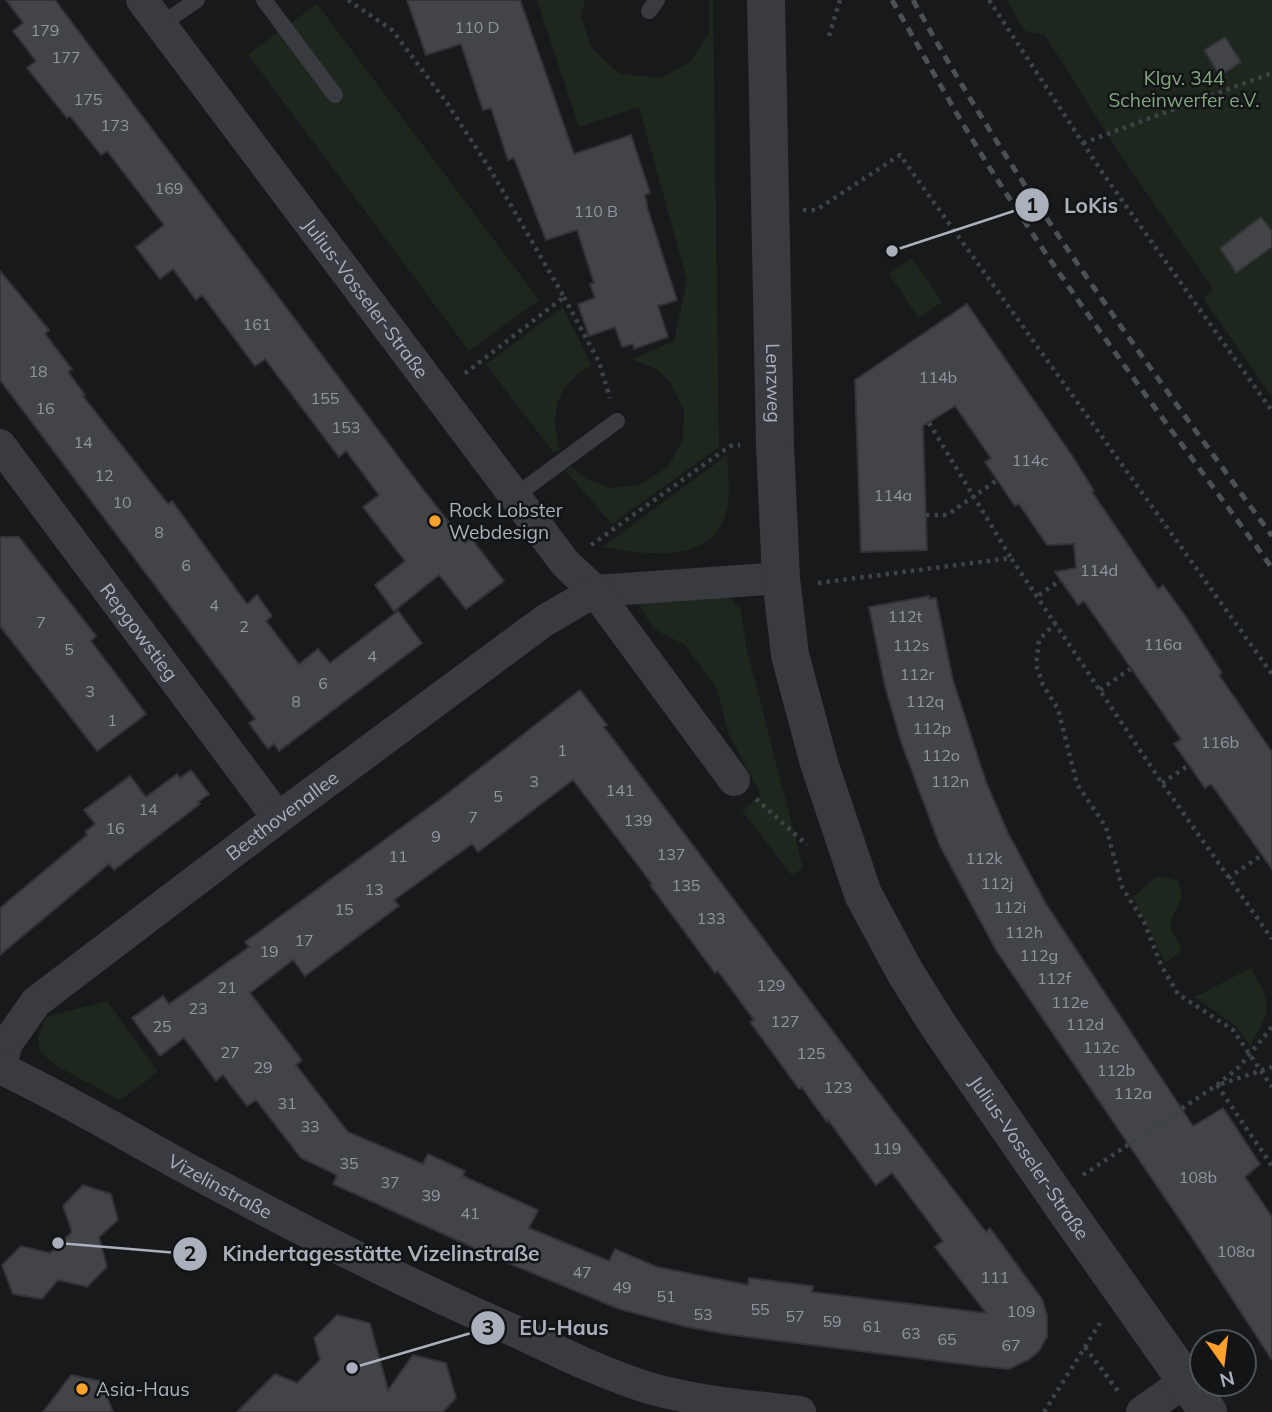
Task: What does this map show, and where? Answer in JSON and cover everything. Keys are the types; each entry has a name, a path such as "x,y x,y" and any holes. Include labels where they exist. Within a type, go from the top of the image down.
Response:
{"street":[{"name":"Julius-Vosseler-Straße","path":"142,0 514,496 565,563 595,591 734,780"},
{"name":"Lenzweg","path":"766,0 775,444 781,583 790,655 819,763"},
{"name":"Repgowstieg","path":"0,445 278,818"},
{"path":"595,591 781,583"},
{"name":"Beethovenallee","path":"0,1068 7,1043 36,1002 544,621 595,591"},
{"name":"Julius-Vosseler-Straße","path":"819,763 863,894 905,972 940,1028 1054,1194 1208,1412"},
{"name":"Vizelinstraße","path":"0,1068 60,1097 321,1240 455,1305 597,1368 647,1387 696,1400 800,1412"},
{"path":"1134,1407 1186,1381"}],"lane":[{"path":"160,25 197,0"},
{"path":"264,0 335,95"},
{"path":"514,496 617,421"}],"path":[{"path":"348,0 392,30 447,103 490,169 565,297 598,362 617,421"},
{"path":"829,36 840,0"},
{"path":"989,0 1083,143 1272,411"},
{"path":"1083,143 1272,73"},
{"path":"771,212 816,210 900,155 1272,674"},
{"path":"438,394 565,297"},
{"path":"929,423 1012,558 1162,783 1272,939"},
{"path":"565,563 730,446 775,444"},
{"path":"926,515 947,514 997,480"},
{"path":"781,583 1012,558"},
{"path":"1038,596 1061,580"},
{"path":"1056,622 1039,640 1037,665 1043,685 1058,709 1077,784 1106,827 1122,887 1144,922 1162,968 1178,994 1233,1030 1272,1087"},
{"path":"1100,690 1130,669"},
{"path":"1162,783 1189,765"},
{"path":"734,780 814,850"},
{"path":"1228,878 1262,855"},
{"path":"1054,1194 1217,1085 1251,1055 1272,1027"},
{"path":"1217,1085 1272,1067"},
{"path":"1217,1085 1272,1166"},
{"path":"1044,1412 1121,1289"},
{"path":"1085,1347 1134,1407"}],"green space":[{"path":"537,0 585,0 581,17 592,49 620,74 661,78 690,62 709,33 709,0 713,0 719,447 612,524 566,471 570,466 588,480 611,488 639,485 668,467 683,440 684,410 669,380 656,369 632,359 674,341 687,280 639,107 579,127"},
{"name":"Klgv. 344 Scheinwerfer e.V.","path":"1007,0 1272,0 1272,397 1203,298 1213,289 1117,150 1045,35 1025,31"},
{"path":"317,4 539,300 469,351 248,54"},
{"path":"912,258 942,302 919,318 889,274"},
{"path":"563,307 591,365 570,382 558,401 555,424 560,451 553,452 486,364"},
{"path":"727,455 728,504 722,524 711,538 696,547 679,552 640,552 603,547"},
{"path":"726,594 741,610 746,646 803,868 792,875 742,811 761,795 729,735 717,689 685,645 654,629 636,601"},
{"path":"1158,876 1179,881 1182,897 1172,917 1171,929 1182,950 1165,963 1133,897"},
{"path":"1251,968 1263,991 1267,1007 1266,1015 1250,1046 1236,1026 1195,997"},
{"path":"107,1001 158,1072 120,1100 57,1066 40,1052 38,1037 46,1017"}],"building":[{"path":"6,0 55,0 412,475 465,543 471,538 504,581 466,609 439,575 394,611 375,585 405,561 363,507 379,495 346,451 339,457 265,359 255,366 202,295 196,300 173,269 160,279 136,247 164,225 107,151 101,155 27,68 36,61 13,31 23,23"},
{"path":"407,0 520,0 574,154 631,135 650,193 645,195 648,210 677,300 658,306 668,337 634,349 633,344 622,347 615,327 589,336 578,304 595,298 590,284 594,283 577,230 546,240 514,158 508,160 491,108 483,110 461,44 426,55"},
{"path":"1225,37 1241,62 1220,76 1204,50"},
{"path":"1261,217 1272,231 1272,247 1236,273 1220,248"},
{"path":"0,271 49,330 45,334 72,369 68,372 85,395 83,396 168,504 172,501 247,604 257,595 272,616 266,621 299,664 318,649 330,663 398,611 422,643 279,751 274,744 268,749 249,723 255,719 0,380"},
{"path":"967,304 1073,457 1094,491 1092,492 1158,589 1163,585 1186,617 1222,673 1219,675 1272,752 1272,869 1211,784 1205,788 1174,744 1181,739 1084,601 1078,605 1055,572 1076,568 1074,544 1047,545 1019,504 1015,506 985,462 991,458 955,406 923,426 927,550 861,552 855,380"},
{"path":"0,537 19,537 96,636 91,641 146,714 97,751 0,626"},
{"path":"929,596 929,599 936,598 953,680 986,782 1008,833 1046,904 1193,1126 1223,1108 1260,1164 1245,1177 1272,1217 1272,1360 1258,1339 1258,1328 1251,1328 996,950 940,846 901,742 885,686 869,607"},
{"path":"580,690 607,725 604,727 874,1086 986,1232 990,1228 1042,1299 1047,1316 1047,1337 1039,1351 1009,1369 978,1366 725,1334 619,1309 496,1258 333,1184 337,1175 301,1158 256,1100 247,1106 223,1075 216,1081 184,1038 160,1056 132,1018 163,996 169,1004 249,947 245,942 443,797","holes":["573,780 652,884 650,885 715,973 718,971 754,1020 750,1022 799,1089 802,1088 827,1122 828,1120 876,1185 892,1173 943,1241 935,1247 986,1313 812,1292 813,1286 749,1278 748,1285 657,1267 615,1249 609,1261 529,1228 538,1210 463,1176 465,1171 428,1154 423,1164 348,1132 296,1065 302,1060 250,993 293,960 305,976 399,906 394,900 472,844 478,852"]},
{"path":"191,770 209,794 198,802 200,804 114,870 109,864 0,955 0,908 87,835 85,832 95,824 84,810 130,776 146,797 177,774 180,778"},
{"path":"83,1185 111,1194 118,1220 99,1237 107,1267 87,1287 58,1280 42,1299 13,1294 2,1265 21,1246 50,1253 72,1232 63,1206"},
{"path":"337,1315 370,1323 388,1390 413,1355 446,1363 456,1398 443,1412 237,1412 275,1374 297,1383 320,1360 314,1338"},
{"name":"Asia-Haus","path":"71,1375 101,1381 113,1412 43,1412"}],"railway":[{"path":"892,0 973,141 1034,236 1100,332 1272,568"},
{"path":"913,0 953,70 1039,207 1130,340 1272,536"}],"place":[{"name":"LoKis","path":"892,251"},
{"name":"Rock Lobster Webdesign","path":"435,521"},
{"name":"Kindertagesstätte Vizelinstraße","path":"58,1243"},
{"name":"EU-Haus","path":"352,1368"},
{"name":"Asia-Haus","path":"82,1389"}]}
